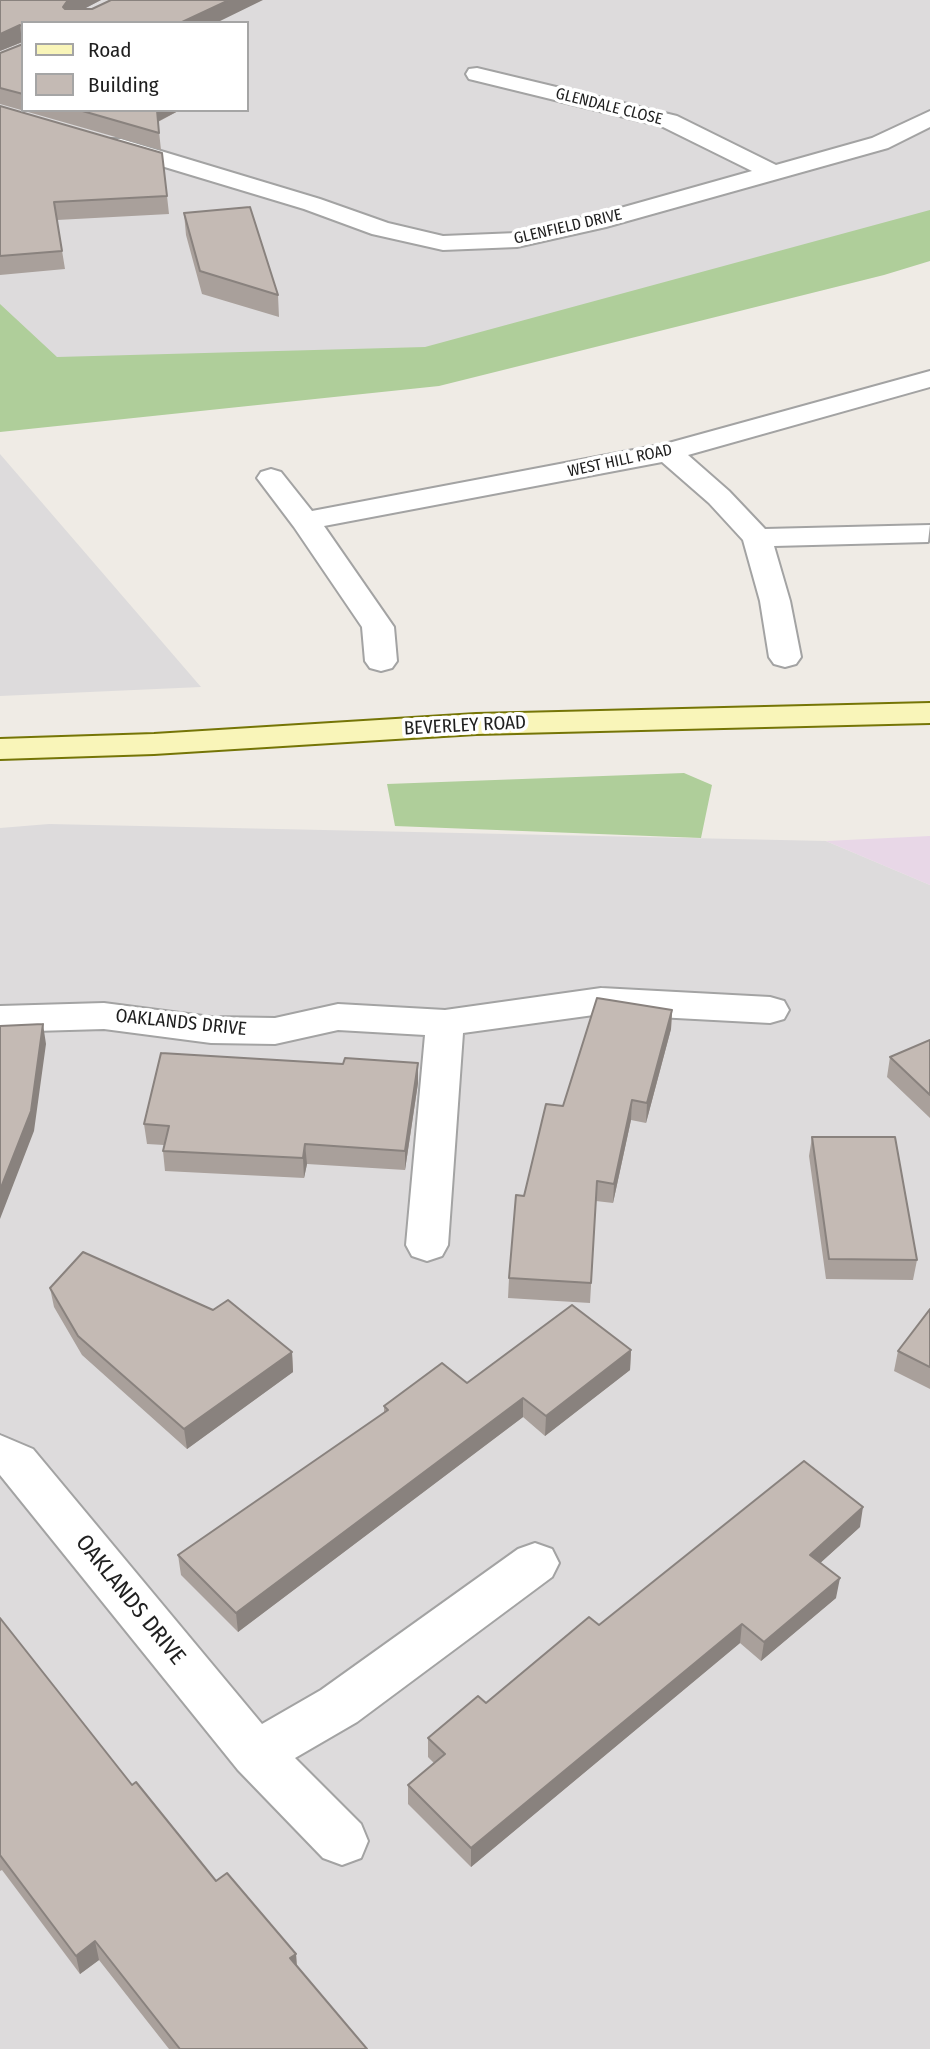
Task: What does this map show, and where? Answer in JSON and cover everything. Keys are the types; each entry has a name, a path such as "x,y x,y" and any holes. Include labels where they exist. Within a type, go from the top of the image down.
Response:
{"main road":[{"name":"BEVERLEY ROAD","path":"0,749 154,744 477,724 930,713"}],"street":[{"name":"GLENDALE CLOSE","path":"477,74 669,121 774,173"},
{"name":"GLENFIELD DRIVE","path":"89,137 381,229 443,243 517,240 597,222 880,143 930,118"},
{"name":"WEST HILL ROAD","path":"306,521 668,452 930,380"},
{"path":"668,452 719,497 757,538 775,601 785,657"},
{"path":"271,478 306,521 378,627 381,661"},
{"path":"757,538 928,533"},
{"name":"OAKLANDS DRIVE","path":"0,1019 104,1016 211,1030 275,1031 338,1017 445,1023 601,1001 770,1010"},
{"path":"427,1245 445,1023"},
{"name":"OAKLANDS DRIVE","path":"0,1452 17,1462 256,1754 342,1841"},
{"path":"256,1754 339,1706 535,1563"}],"shaded area":[{"path":"0,0 930,0 930,250 879,265 0,427"},
{"path":"0,454 201,687 0,696"},
{"path":"49,824 826,841 930,885 930,2049 0,2049 0,828"},
{"path":"930,836 930,885 826,841"}],"green space":[{"path":"930,210 930,261 884,275 439,386 0,432 0,304 57,357 425,347"},
{"path":"684,773 712,785 701,838 395,826 387,784"}],"building":[{"path":"0,0 68,0 63,7 65,9 92,9 111,0 229,0 184,21 21,21 21,26 0,34"},
{"path":"21,45 21,93 0,88 0,53"},
{"path":"0,106 162,153 167,196 54,202 62,251 0,256"},
{"path":"86,112 157,112 159,133"},
{"path":"250,207 278,295 200,271 184,213"},
{"path":"597,998 672,1010 647,1103 632,1100 614,1184 597,1181 591,1283 509,1278 516,1195 524,1196 546,1104 563,1106"},
{"path":"43,1024 31,1111 0,1190 0,1026"},
{"path":"930,1040 930,1095 890,1057"},
{"path":"161,1053 343,1064 345,1058 418,1063 405,1151 305,1144 303,1158 163,1151 169,1126 144,1124"},
{"path":"812,1137 895,1137 917,1260 829,1259"},
{"path":"83,1252 213,1310 228,1300 292,1352 184,1429 78,1336 50,1288"},
{"path":"572,1305 631,1350 546,1416 523,1398 236,1613 178,1555 388,1410 384,1406 442,1363 467,1383"},
{"path":"930,1309 930,1367 898,1351"},
{"path":"804,1461 863,1507 810,1555 840,1578 764,1642 742,1624 471,1848 408,1785 445,1754 428,1738 478,1696 486,1703 589,1617 599,1625"},
{"path":"0,1618 132,1785 136,1782 216,1881 227,1873 296,1954 290,1958 367,2049 180,2049 95,1941 76,1956 0,1855"}]}
